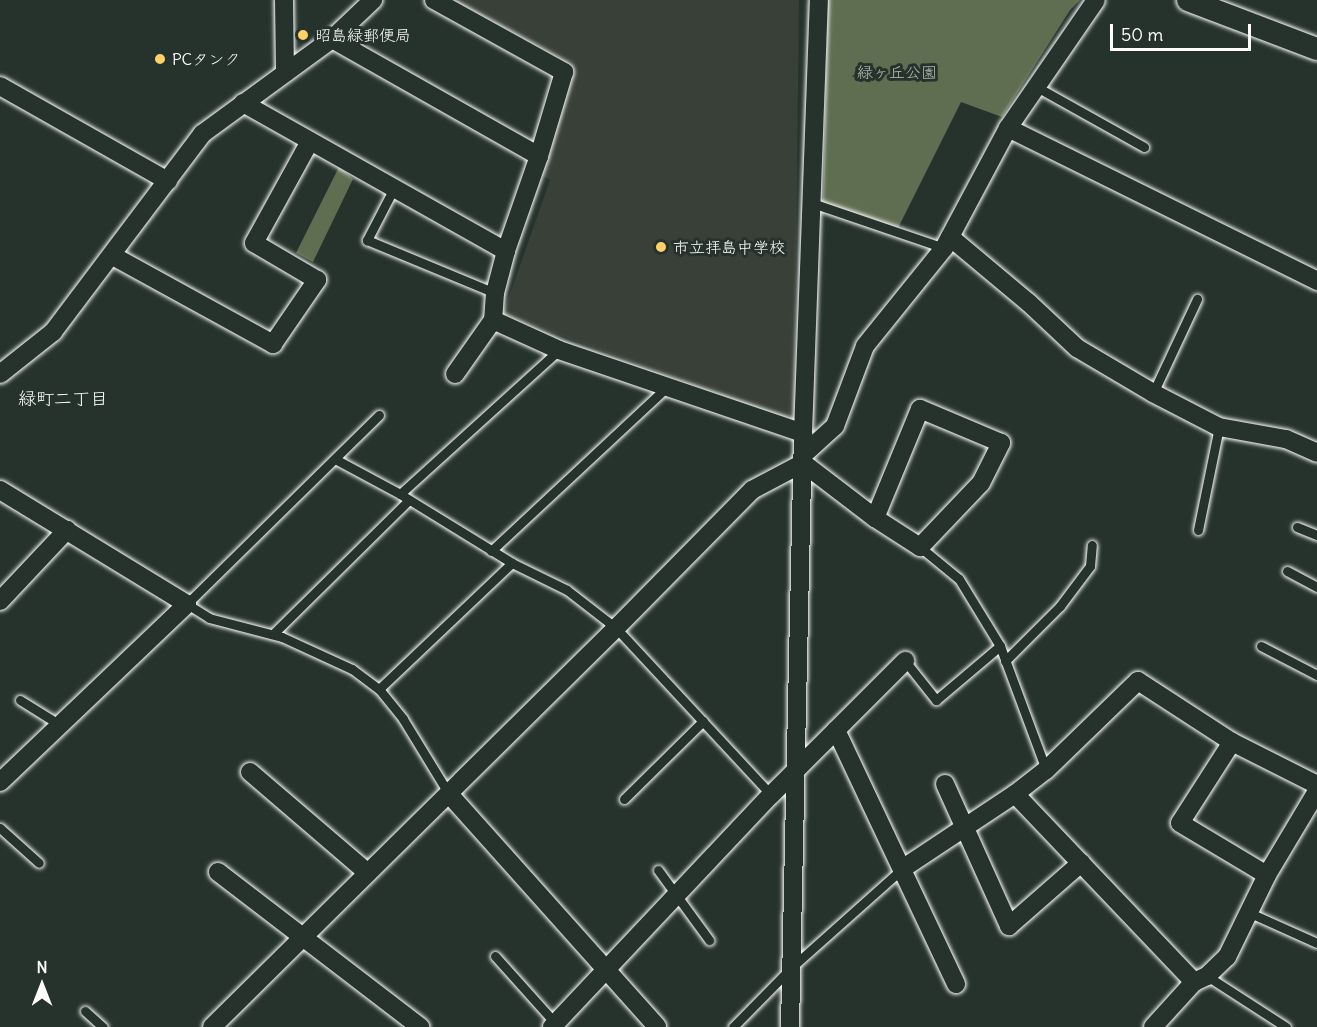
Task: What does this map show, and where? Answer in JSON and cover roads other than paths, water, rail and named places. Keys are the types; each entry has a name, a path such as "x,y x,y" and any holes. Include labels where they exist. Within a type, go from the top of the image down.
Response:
{"street":[{"path":"284,0 285,73"},
{"path":"0,374 53,332 113,256 202,134 332,39 373,0"},
{"path":"434,0 564,72 539,156 506,250 495,293 493,320 455,374"},
{"path":"790,1027 803,433 819,0"},
{"path":"212,1027 616,628 752,490 803,459 835,426 865,346 947,242 1008,128 1096,0"},
{"path":"1188,0 1317,49"},
{"path":"332,39 539,156"},
{"path":"0,87 168,181"},
{"path":"243,103 506,250"},
{"path":"1008,128 1317,281"},
{"path":"113,256 273,344 317,280 254,243 310,141"},
{"path":"947,242 1029,303 1077,348 1153,393 1219,427 1286,439 1317,453"},
{"path":"493,320 559,350 803,433"},
{"path":"803,459 875,518 920,548 981,483 1000,443 920,409 875,518"},
{"path":"0,490 187,604 60,725 4,771"},
{"path":"0,601 67,530"},
{"path":"554,1025 771,795 905,661"},
{"path":"902,869 962,827 1015,794 1046,770 1138,681 1232,742 1282,770 1317,785"},
{"path":"836,730 956,984"},
{"path":"1232,742 1180,823 1267,875"},
{"path":"250,772 368,873"},
{"path":"945,784 962,827 1009,926 1081,863"},
{"path":"1153,1027 1201,979 1227,957 1267,875 1317,791"},
{"path":"448,794 657,1027"},
{"path":"1015,794 1081,863 1201,979"},
{"path":"218,872 420,1027"}],"lane":[{"path":"1035,86 1144,147"},
{"path":"394,188 367,240 495,293"},
{"path":"812,203 947,242"},
{"path":"1153,393 1197,299"},
{"path":"400,494 559,350"},
{"path":"491,551 668,386"},
{"path":"379,416 187,604 209,618 273,634 352,669 379,688 403,719 448,794"},
{"path":"1198,530 1219,427"},
{"path":"335,459 400,494 512,563 567,590 616,628 771,795"},
{"path":"273,634 409,500"},
{"path":"1297,527 1317,535"},
{"path":"1005,661 1060,606 1090,566 1092,545"},
{"path":"920,548 958,579 1000,646 1046,770"},
{"path":"379,688 512,563"},
{"path":"1287,571 1317,587"},
{"path":"905,661 936,700 1000,646"},
{"path":"1261,646 1317,675"},
{"path":"20,700 60,725"},
{"path":"624,800 703,721"},
{"path":"0,828 39,863"},
{"path":"733,1027 792,967 902,869"},
{"path":"658,870 709,940"},
{"path":"1250,913 1317,943"},
{"path":"495,956 554,1025"},
{"path":"1201,979 1286,1027"},
{"path":"85,1011 103,1027"}],"place":[{"name":"昭島緑郵便局","path":"303,35"},
{"name":"PCタンク","path":"160,59"},
{"name":"市立拝島中学校","path":"661,247"}],"district":[{"name":"緑町二丁目","path":"63,399"}],"park label":[{"name":"緑ヶ丘公園","path":"897,72"}]}
